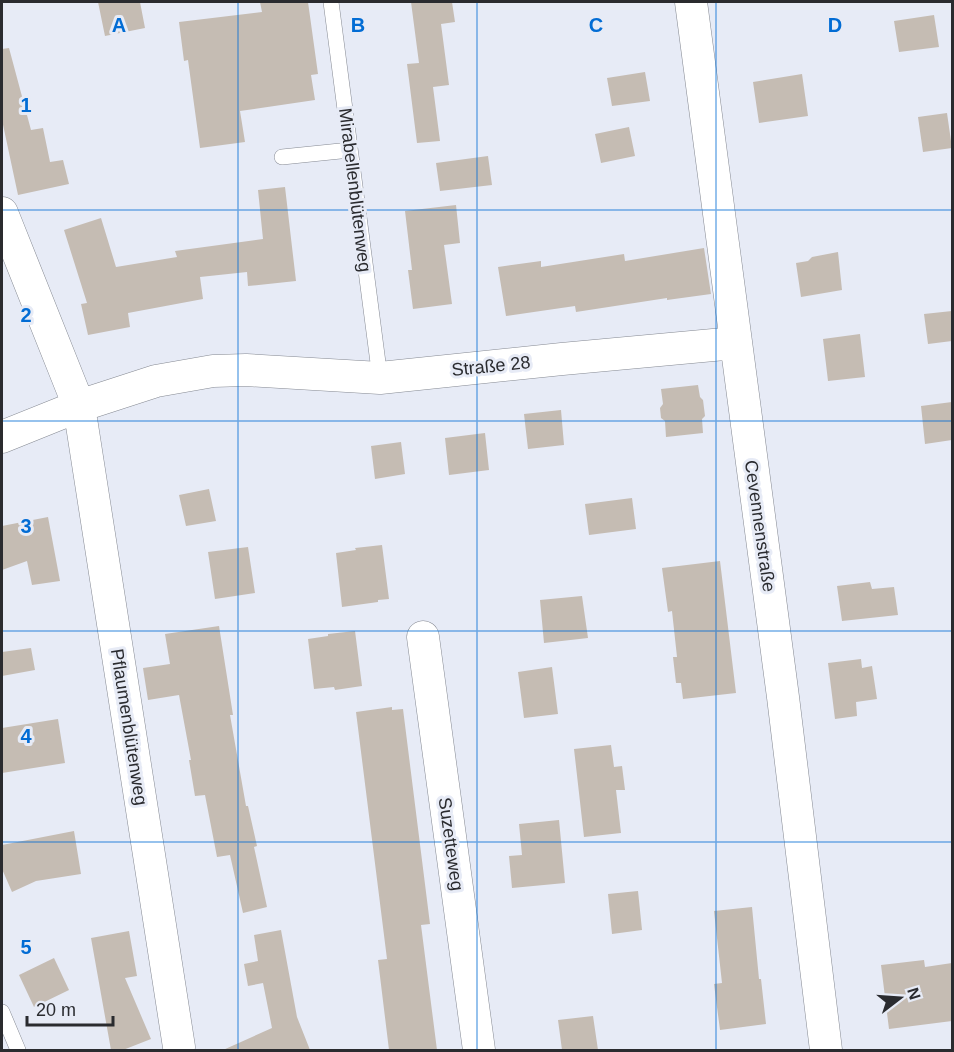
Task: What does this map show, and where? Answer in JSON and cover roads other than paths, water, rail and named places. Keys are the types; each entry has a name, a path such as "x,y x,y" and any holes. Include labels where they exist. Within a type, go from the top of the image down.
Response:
{"street":[{"name":"Cevennenstraße","path":"691,2 783,697 826,1050"},
{"name":"Pflaumenblütenweg","path":"2,213 79,406 176,1049"},
{"name":"Straße 28","path":"79,406 156,381 225,369 380,378 735,343"},
{"path":"2,437 79,406"},
{"name":"Suzetteweg","path":"423,637 479,1050"}],"lane":[{"name":"Mirabellenblütenweg","path":"331,2 380,378"},
{"path":"282,157 350,150"},
{"path":"2,1012 18,1050"}]}
